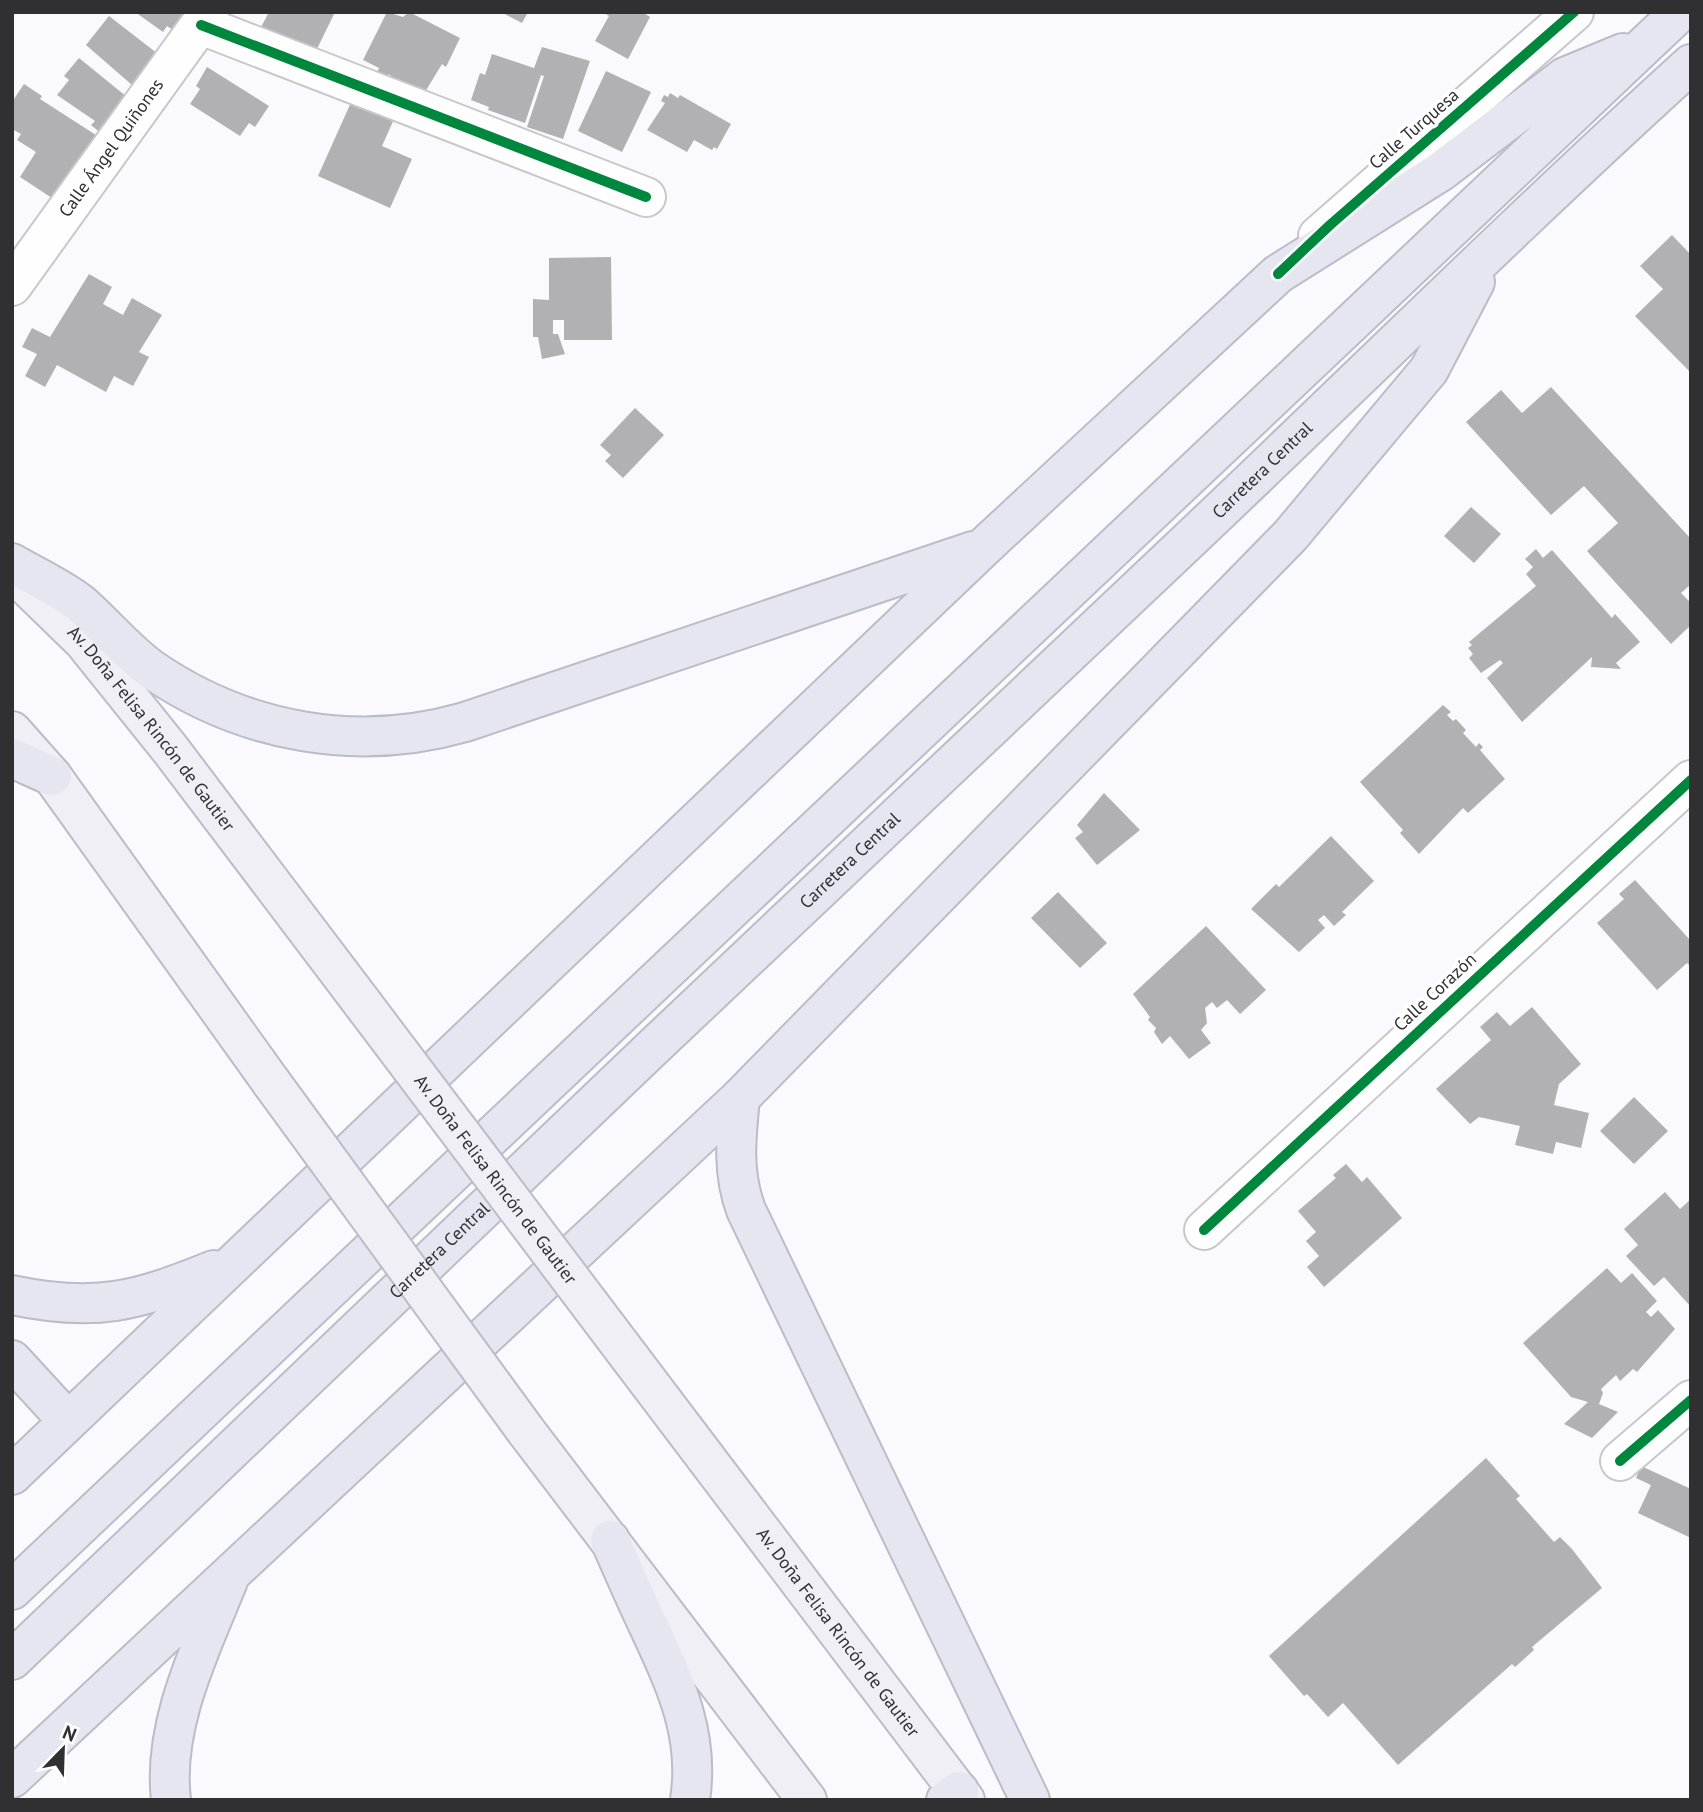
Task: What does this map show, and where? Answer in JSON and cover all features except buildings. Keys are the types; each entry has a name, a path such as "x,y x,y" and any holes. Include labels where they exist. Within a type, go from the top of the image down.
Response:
{"highway":[{"path":"12,1590 1680,12"},
{"path":"19,1454 68,1421 232,1263 378,1129 984,547 1278,274 1440,172 1564,78 1644,45"},
{"name":"Carretera Central","path":"12,1660 449,1239 1691,64"},
{"path":"12,1777 740,1098 1290,536 1429,370 1491,251"},
{"path":"12,563 80,603 151,668 236,714 311,734 394,736 425,733 465,722 984,547"},
{"path":"12,758 52,776"},
{"path":"740,1098 734,1151 736,1178 746,1210 1030,1800"},
{"path":"12,1294 71,1304 129,1299 152,1295 232,1263"},
{"path":"12,1360 68,1421"},
{"path":"610,1540 665,1659 688,1721 693,1744 690,1800"},
{"path":"171,1800 170,1762 179,1716 195,1665 232,1570"}],"main road":[{"name":"Av. Doña Felisa Rincón de Gautier","path":"12,572 84,642 170,749 631,1359 957,1797"},
{"path":"12,731 52,776 526,1431 807,1800"}],"street":[{"name":"Calle Turquesa","path":"1278,274 1330,225 1574,12"},
{"path":"205,18 646,197"},
{"name":"Calle Ángel Quiñones","path":"12,286 205,18"},
{"name":"Calle Corazón","path":"1204,1230 1691,780"},
{"path":"1620,1461 1691,1400"}],"cycle path":[{"path":"1278,274 1330,225 1574,12"},
{"path":"201,25 646,197"},
{"path":"1204,1230 1691,780"},
{"path":"1620,1461 1691,1400"}]}
